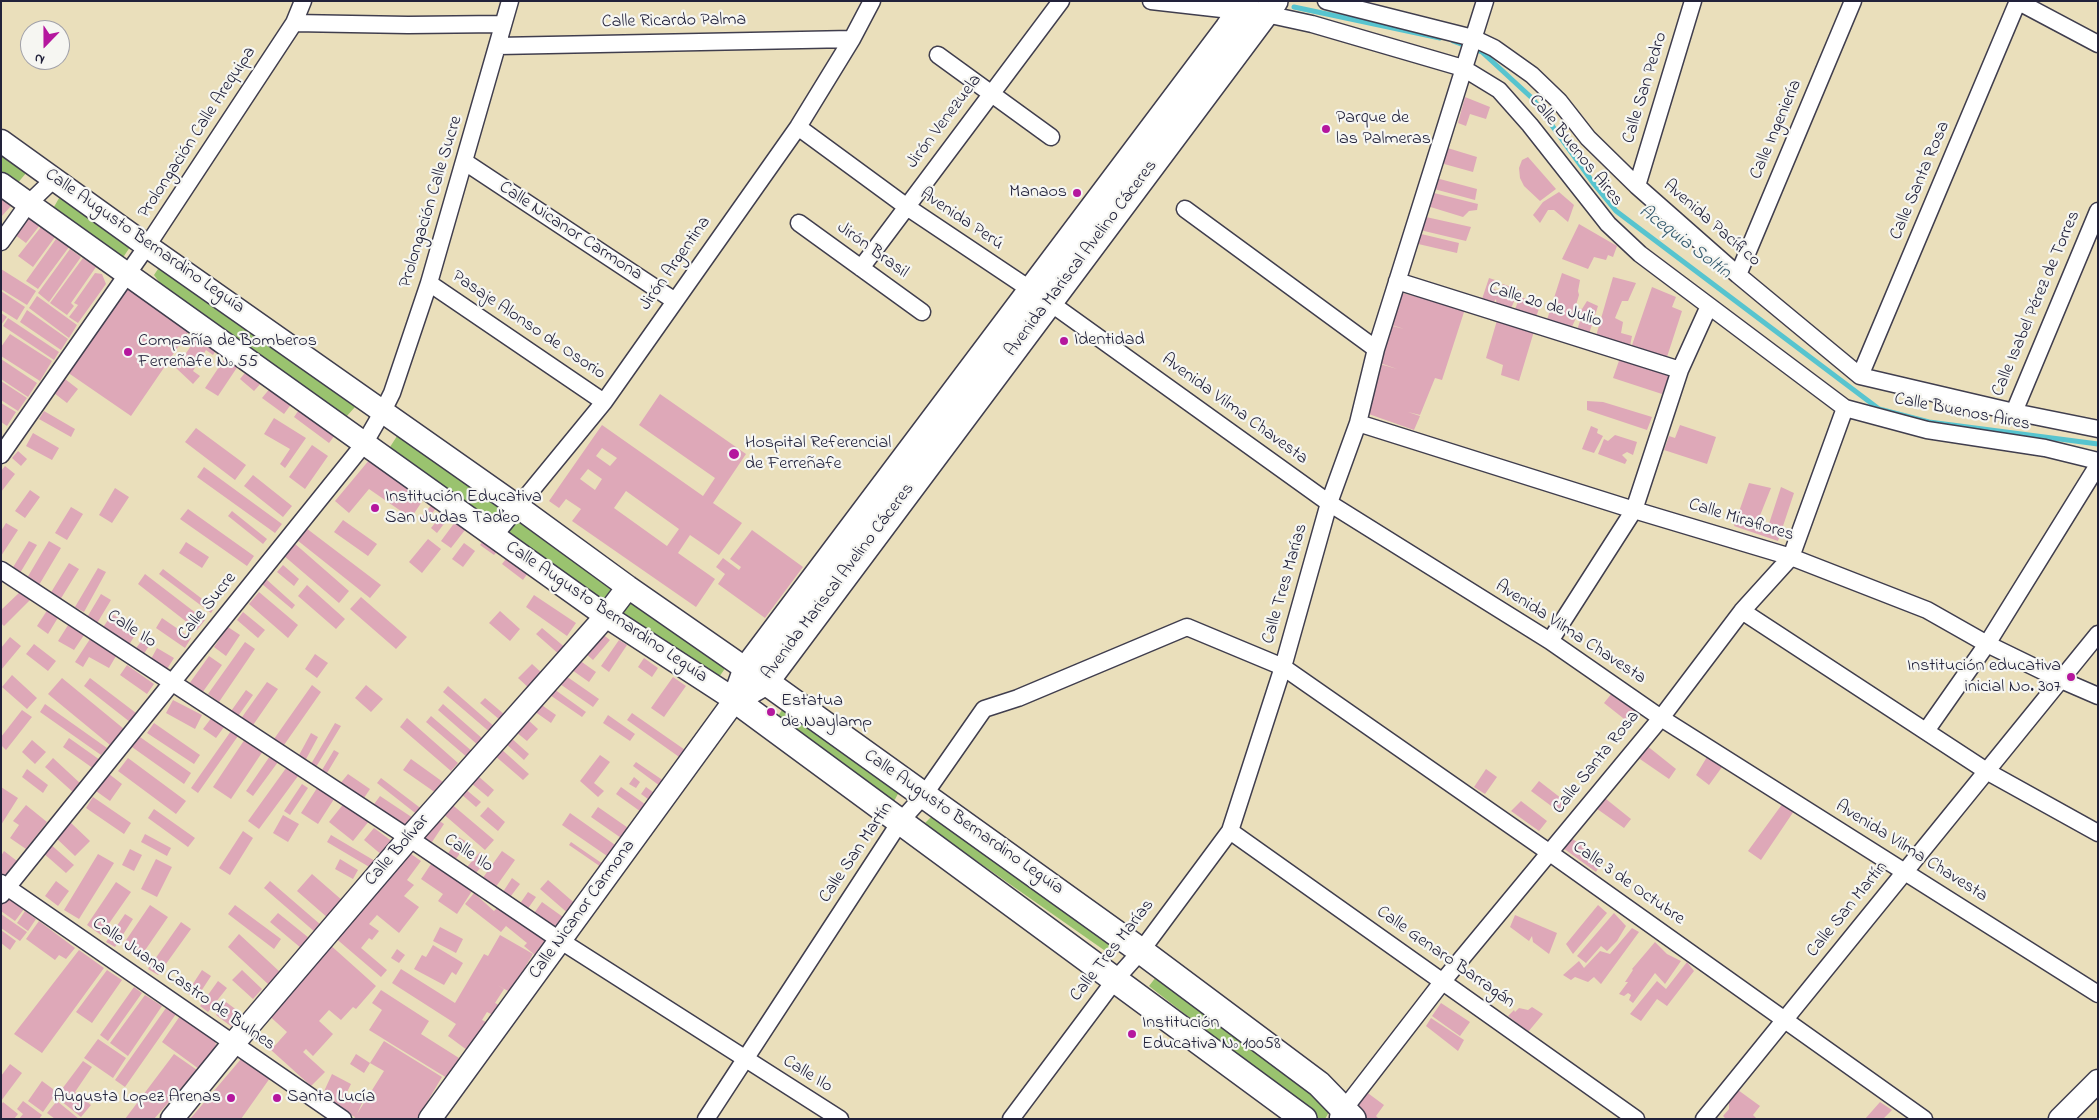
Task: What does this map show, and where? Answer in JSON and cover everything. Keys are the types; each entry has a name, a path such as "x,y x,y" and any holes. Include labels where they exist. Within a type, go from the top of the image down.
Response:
{"main road":[{"name":"Avenida Mariscal Avelino Cáceres","path":"734,700 756,675 1256,6"},
{"name":"Calle Augusto Bernardino Leguía","path":"1,140 147,246 518,506 628,587 756,675 1141,951 1319,1084 1344,1116"},
{"name":"Calle Augusto Bernardino Leguía","path":"1,184 606,616 734,700 1304,1119"},
{"name":"Calle Bolívar","path":"172,1119 233,1044 409,838 606,616 628,587"},
{"name":"Calle Nicanor Carmona","path":"430,1119 561,941 734,700"},
{"path":"2060,1119 2098,1080"}],"street":[{"name":"Prolongación Calle Arequipa","path":"1,455 147,246 294,23 303,1"},
{"name":"Prolongación Calle Sucre","path":"383,411 392,393 429,283 510,1"},
{"name":"Jirón Argentina","path":"494,536 604,402 798,127 852,39 872,1"},
{"name":"Jirón Venezuela","path":"861,268 1061,1"},
{"name":"Calle Buenos Aires","path":"1152,1 1217,10 1256,6 1312,24 1469,51 1608,224 1640,254 1845,408 1927,430 2045,448 2098,461"},
{"name":"Avenida Pacífico","path":"1326,1 1469,51 1494,48 1532,75 1588,138 1637,186 1738,275 1860,376 2014,412 2098,428"},
{"name":"Calle Tres Marías","path":"1011,1119 1115,980 1141,951 1230,831 1283,667 1329,503 1358,423 1376,349 1485,1"},
{"name":"Calle San Pedro","path":"1637,186 1693,1"},
{"name":"Calle Ingeniería","path":"1738,275 1853,1"},
{"path":"2018,2 2098,44"},
{"name":"Calle Santa Rosa","path":"1860,376 2018,2"},
{"path":"294,23 502,24"},
{"name":"Calle Ricardo Palma","path":"498,46 852,39"},
{"path":"938,55 1051,137"},
{"name":"Avenida Perú","path":"798,127 907,207 1040,296"},
{"name":"Calle Nicanor Carmona","path":"465,162 675,301"},
{"path":"1,242 28,204 54,179"},
{"path":"1185,209 1376,349"},
{"name":"Calle Isabel Pérez de Torres","path":"2014,412 2098,211"},
{"name":"Jirón Brasil","path":"799,222 922,312"},
{"name":"Calle 20 de Julio","path":"1397,281 1680,370"},
{"name":"Pasaje Alonso de Osorio","path":"429,283 604,402"},
{"name":"Avenida Vilma Chavesta","path":"1040,296 1329,503 1550,642 1661,718 2098,994"},
{"path":"1550,642 1634,510 1680,370 1710,306"},
{"name":"Calle Santa Rosa","path":"1344,1116 1443,981 1661,718 1742,611 1791,557 1845,408"},
{"name":"Calle Sucre","path":"3,889 174,682 364,444 383,411"},
{"name":"Calle Miraflores","path":"1358,423 1634,510 1791,557 1927,610 1987,644 2098,696"},
{"path":"1926,731 1987,644 2098,465"},
{"name":"Calle Ilo","path":"1,570 174,682 561,941 743,1059 840,1119"},
{"path":"1742,611 1988,772 2098,834"},
{"name":"Calle San Martín","path":"706,1119 743,1059 900,822 924,795 984,708 1018,698 1187,627 1283,667"},
{"name":"Calle San Martín","path":"1704,1119 1988,772 2098,634"},
{"name":"Calle 3 de Octubre","path":"1283,667 1550,852 1924,1119"},
{"name":"Calle Genaro Barragán","path":"1230,831 1636,1119"},
{"name":"Calle Juana Castro de Bulnes","path":"3,889 343,1119"}],"green space":[{"path":"1,152 27,172 16,185 1,174"},
{"path":"62,193 132,244 122,259 51,212"},
{"path":"162,263 355,407 346,417 165,290 154,275"},
{"path":"399,433 550,545 726,667 717,680 390,447"},
{"path":"782,710 899,792 893,803 774,722"},
{"path":"935,813 1119,945 1111,955 924,824"},
{"path":"1160,972 1332,1107 1325,1119 1319,1119 1149,986"}],"building":[{"path":"1465,97 1490,107 1486,119 1470,114 1466,126 1458,123"},
{"path":"1441,146 1477,157 1473,172 1437,162"},
{"path":"1528,157 1556,189 1540,201 1524,186 1520,178 1519,168 1522,160"},
{"path":"1436,178 1477,189 1475,200 1434,189"},
{"path":"1430,192 1478,204 1477,210 1469,211 1463,217 1424,205"},
{"path":"1559,192 1574,205 1568,222 1554,210 1548,210 1540,223 1533,215 1543,202"},
{"path":"1,198 11,206 1,217"},
{"path":"28,216 40,225 26,243 14,234"},
{"path":"1426,217 1471,227 1466,241 1420,230"},
{"path":"1579,224 1617,246 1613,257 1608,255 1606,260 1594,257 1588,269 1562,259"},
{"path":"41,227 55,237 33,267 18,256"},
{"path":"1417,233 1459,243 1457,253 1414,243"},
{"path":"56,239 69,247 38,289 26,281"},
{"path":"70,249 81,257 49,302 38,293"},
{"path":"83,258 96,267 71,303 74,306 67,315 50,303"},
{"path":"1,269 36,291 27,305 1,289"},
{"path":"95,273 102,274 106,284 78,323 69,317 78,305 74,303"},
{"path":"1562,273 1580,280 1576,305 1578,308 1582,309 1587,301 1598,306 1588,337 1576,333 1580,321 1576,318 1570,331 1546,323"},
{"path":"1613,277 1636,283 1628,301 1622,301 1615,318 1623,322 1621,333 1632,336 1630,346 1596,336"},
{"path":"1489,278 1495,280 1492,288 1499,291 1503,284 1519,290 1509,313 1497,308 1496,299 1491,306 1481,302"},
{"path":"1652,287 1676,297 1672,307 1682,311 1666,360 1631,348"},
{"name":"Compañía de Bomberos Ferreñafe Nº 55","path":"129,288 189,331 131,416 67,372 124,289"},
{"path":"1,291 25,307 17,320 1,310"},
{"path":"1398,292 1465,309 1442,380 1435,378 1420,415 1408,412 1420,416 1414,430 1363,412 1380,364 1397,369 1380,363 1389,325 1404,329 1389,324"},
{"path":"1529,295 1542,300 1535,320 1513,314 1520,297 1527,299"},
{"path":"37,296 77,325 69,338 29,308"},
{"path":"27,310 68,339 61,350 20,322"},
{"path":"1,313 7,317 1,325"},
{"path":"1498,317 1535,328 1519,381 1501,375 1503,365 1486,358"},
{"path":"8,318 59,352 54,360 3,326"},
{"path":"201,331 220,344 213,355 206,350 193,371 200,376 193,384 176,368"},
{"path":"10,334 52,361 40,381 1,356 1,347"},
{"path":"1621,355 1671,371 1662,394 1613,378"},
{"path":"225,358 238,366 218,396 205,388"},
{"path":"1,359 37,383 28,397 1,379"},
{"path":"248,369 262,382 254,391 240,379"},
{"path":"65,379 78,389 67,403 54,393"},
{"path":"1,381 27,398 18,411 1,400"},
{"path":"271,387 292,403 284,414 262,398"},
{"path":"660,394 746,454 713,503 742,523 719,555 690,535 678,553 715,579 696,607 572,521 581,509 566,499 559,508 549,501 602,425 703,496 715,478 639,425","holes":["602,448 617,458 610,466 596,456","588,469 602,479 595,490 580,479","626,491 679,529 667,546 614,508"]},
{"path":"1587,401 1603,402 1652,417 1647,430 1587,410"},
{"path":"1,403 16,412 7,426 1,422"},
{"path":"303,404 338,431 329,443 294,417"},
{"path":"44,411 75,429 71,437 39,419"},
{"path":"274,418 306,438 285,468 280,464 290,449 264,434"},
{"path":"1680,425 1716,437 1707,464 1664,450 1669,436 1675,438"},
{"path":"1591,426 1598,429 1597,433 1603,436 1594,453 1582,449"},
{"path":"196,428 246,465 235,480 185,442"},
{"path":"33,433 59,448 52,460 26,446"},
{"path":"1615,435 1637,442 1633,455 1627,452 1622,455 1627,460 1625,464 1598,454 1604,439 1608,441"},
{"path":"312,445 328,456 305,489 289,477"},
{"path":"18,451 27,459 21,466 12,458"},
{"path":"370,459 425,497 411,518 369,489 349,513 335,501"},
{"path":"5,466 15,474 1,492 1,471"},
{"path":"204,467 282,524 275,533 197,477"},
{"path":"253,475 292,506 283,517 244,486"},
{"path":"1749,483 1771,488 1757,523 1768,527 1781,487 1794,493 1778,541 1734,526"},
{"path":"115,488 129,497 112,523 99,515"},
{"path":"30,490 40,497 25,518 15,511"},
{"path":"432,504 437,507 427,520 422,517"},
{"path":"71,507 83,514 67,540 55,533"},
{"path":"188,509 254,556 247,566 180,519"},
{"path":"232,511 267,539 263,544 228,516"},
{"path":"444,512 450,516 437,533 431,528"},
{"path":"343,520 377,544 368,556 334,532"},
{"path":"455,522 465,530 451,548 441,541"},
{"path":"6,523 18,530 1,556 1,531"},
{"path":"306,528 381,585 370,598 297,540"},
{"path":"752,530 803,567 765,618 718,584 725,574 716,567 723,558 739,570 741,567 730,559"},
{"path":"486,537 500,548 494,555 480,545"},
{"path":"428,539 441,549 422,573 409,562"},
{"path":"29,541 37,545 20,573 12,569"},
{"path":"49,541 61,548 39,585 27,578"},
{"path":"186,542 209,557 202,568 179,553"},
{"path":"294,543 349,591 339,603 283,555"},
{"path":"464,543 475,551 463,567 452,559"},
{"path":"510,554 530,570 523,580 502,564"},
{"path":"69,563 79,569 60,600 50,594"},
{"path":"283,565 299,579 294,586 277,572"},
{"path":"98,568 106,572 84,612 75,607"},
{"path":"163,569 214,608 211,613 159,574"},
{"path":"145,574 205,620 197,630 138,584"},
{"path":"266,579 295,605 292,609 262,584"},
{"path":"307,585 345,619 336,629 298,596"},
{"path":"21,591 30,600 4,626 1,623 1,610"},
{"path":"259,592 298,625 288,638 249,604"},
{"path":"101,594 111,600 96,625 86,619"},
{"path":"534,595 576,623 567,636 526,607"},
{"path":"361,597 407,637 396,649 350,609"},
{"path":"48,609 59,616 48,634 37,626"},
{"path":"500,611 520,629 510,641 489,623"},
{"path":"243,612 265,630 258,638 237,620"},
{"path":"112,614 138,630 129,645 102,629"},
{"path":"162,618 191,638 185,648 156,628"},
{"path":"70,622 86,632 74,650 58,641"},
{"path":"228,627 240,635 226,656 214,647"},
{"path":"542,628 567,649 561,656 536,634"},
{"path":"601,633 610,640 593,660 584,652"},
{"path":"145,636 152,641 142,657 134,651"},
{"path":"10,637 21,646 1,670 1,648"},
{"path":"90,639 116,656 109,668 89,657 83,667 75,662"},
{"path":"619,640 627,645 609,672 601,666"},
{"path":"245,642 255,649 219,702 208,694"},
{"path":"34,644 56,661 48,671 26,654"},
{"path":"157,648 174,658 167,669 151,659"},
{"path":"315,654 328,663 317,678 305,669"},
{"path":"209,656 222,665 202,693 189,684"},
{"path":"644,658 658,668 652,677 638,667"},
{"path":"579,660 596,672 589,682 572,670"},
{"path":"532,664 543,674 529,688 518,678"},
{"path":"127,665 154,684 147,694 120,675"},
{"path":"12,675 37,698 27,709 2,687"},
{"path":"566,676 599,699 593,707 560,684"},
{"path":"673,677 686,686 664,717 651,708"},
{"path":"62,678 124,729 110,745 48,694"},
{"path":"90,678 136,713 130,722 84,686"},
{"path":"267,682 278,689 251,728 240,720"},
{"path":"312,685 321,692 284,745 274,739"},
{"path":"366,685 383,699 371,712 355,698"},
{"path":"448,686 496,728 492,734 443,692"},
{"path":"554,689 586,712 582,717 550,695"},
{"path":"246,690 253,695 236,719 229,714"},
{"path":"1612,693 1634,709 1635,714 1628,722 1604,703"},
{"path":"485,698 505,715 500,720 480,703"},
{"path":"173,700 202,715 195,729 166,713"},
{"path":"536,701 556,715 551,723 531,709"},
{"path":"45,704 107,748 101,755 40,712"},
{"path":"443,704 484,740 479,746 438,710"},
{"path":"22,710 32,717 6,750 1,745 1,737"},
{"path":"632,713 688,752 682,759 627,720"},
{"path":"608,715 635,734 630,741 603,723"},
{"path":"431,716 473,752 468,758 426,722"},
{"path":"212,717 224,727 216,738 203,729"},
{"path":"407,718 458,763 451,771 400,727"},
{"path":"527,719 538,729 527,741 516,732"},
{"path":"154,723 200,755 194,764 147,733"},
{"path":"335,723 341,726 316,767 311,764"},
{"path":"231,731 238,736 198,793 191,788"},
{"path":"311,733 318,737 305,761 298,757"},
{"path":"140,737 191,773 184,784 132,747"},
{"path":"510,737 529,754 524,760 505,743"},
{"path":"69,738 100,760 94,769 63,747"},
{"path":"245,739 263,751 231,799 213,787"},
{"path":"32,740 46,752 35,764 22,752"},
{"path":"1646,745 1676,769 1669,779 1637,757"},
{"path":"500,748 529,774 523,780 494,755"},
{"path":"334,750 339,753 327,773 322,770"},
{"path":"600,755 610,762 594,783 604,791 598,797 580,781"},
{"path":"270,756 278,762 253,796 246,791"},
{"path":"1707,757 1722,767 1709,785 1696,775"},
{"path":"53,758 81,784 74,793 45,767"},
{"path":"128,758 186,801 176,814 118,771"},
{"path":"411,759 443,782 436,793 403,770"},
{"path":"636,762 664,781 660,786 633,766"},
{"path":"289,764 301,772 259,829 248,821"},
{"path":"27,769 48,785 43,793 22,777"},
{"path":"1486,769 1497,777 1485,794 1474,787"},
{"path":"109,774 122,784 110,801 96,791"},
{"path":"348,774 370,789 362,801 339,785"},
{"path":"477,775 494,790 488,797 471,783"},
{"path":"634,777 640,782 636,788 629,784"},
{"path":"381,778 423,810 419,816 377,783"},
{"path":"1539,781 1566,802 1558,811 1531,791"},
{"path":"302,784 308,788 290,815 284,811"},
{"path":"319,785 336,796 318,824 301,813"},
{"path":"1,787 18,798 1,825"},
{"path":"621,787 649,807 644,814 616,794"},
{"path":"646,787 657,795 652,802 641,794"},
{"path":"464,788 481,802 476,807 460,793"},
{"path":"1601,795 1631,819 1624,828 1593,806"},
{"path":"380,796 413,818 406,829 372,807"},
{"path":"93,797 131,823 124,834 86,808"},
{"path":"1521,801 1547,821 1539,831 1511,811"},
{"path":"345,802 369,821 353,841 329,822"},
{"path":"449,802 494,840 485,850 441,812"},
{"path":"1783,803 1794,811 1761,860 1748,851"},
{"path":"26,805 47,822 26,849 10,838 19,825 13,821"},
{"path":"488,807 505,822 498,831 480,816"},
{"path":"598,807 631,830 624,840 591,817"},
{"path":"154,809 195,838 188,847 148,818"},
{"path":"570,813 618,847 610,858 562,825"},
{"path":"283,815 299,824 288,842 273,833"},
{"path":"435,818 444,824 430,845 420,839"},
{"path":"70,822 90,841 75,856 55,837"},
{"path":"374,828 393,842 382,855 364,840"},
{"path":"243,831 253,838 230,875 219,868"},
{"path":"145,834 171,848 167,856 141,842"},
{"path":"331,835 375,861 371,868 327,842"},
{"path":"459,837 468,843 455,860 447,855"},
{"path":"1569,837 1604,858 1596,872 1563,848"},
{"path":"571,842 603,864 601,867 569,845"},
{"path":"49,843 74,865 66,873 42,852"},
{"path":"130,849 142,855 134,871 122,865"},
{"path":"4,851 17,861 6,876 1,873 1,856"},
{"path":"407,851 421,861 407,880 414,885 404,896 419,907 399,933 377,915 369,924 379,931 372,940 369,938 361,948 387,970 381,977 333,936"},
{"path":"502,851 515,860 495,888 482,879"},
{"path":"480,852 488,859 475,874 467,867"},
{"path":"98,854 114,863 79,919 64,910"},
{"path":"156,859 172,867 157,897 141,889"},
{"path":"340,859 358,870 353,879 335,869"},
{"path":"431,864 472,891 457,914 438,901 443,894 421,879"},
{"path":"312,874 343,901 328,918 297,891"},
{"path":"512,878 520,884 508,900 501,895"},
{"path":"548,880 578,906 570,915 540,889"},
{"path":"56,881 69,891 58,906 45,896"},
{"path":"270,881 321,925 315,932 264,888"},
{"path":"116,882 131,892 101,935 87,925"},
{"path":"528,892 536,897 527,910 519,905"},
{"path":"474,893 494,911 497,908 521,925 524,922 548,941 536,956 524,946 527,943 506,926 501,932 465,904"},
{"path":"7,898 24,909 15,921 1,911 1,906"},
{"path":"542,902 563,917 553,931 532,916"},
{"path":"150,905 168,917 139,959 122,946"},
{"path":"235,905 281,939 274,949 228,914"},
{"path":"1598,905 1607,913 1573,954 1566,944"},
{"path":"25,911 36,919 28,931 17,923"},
{"path":"278,913 309,938 301,948 270,922"},
{"path":"1614,913 1626,926 1617,941 1607,951 1601,946 1586,963 1577,956"},
{"path":"1,914 27,932 20,941 1,928"},
{"path":"125,914 133,919 115,947 106,942"},
{"path":"1515,915 1557,933 1549,954 1533,942 1532,936 1529,941 1510,927"},
{"path":"39,921 75,948 66,959 59,955 55,960 26,939"},
{"path":"181,922 191,929 158,975 148,969"},
{"path":"440,927 463,939 456,953 433,941"},
{"path":"1632,928 1639,932 1601,984 1594,977 1588,982 1575,977 1571,980 1563,975 1579,961 1584,968 1600,951 1610,954"},
{"path":"1,930 16,941 10,950 1,943"},
{"path":"239,934 280,972 268,984 228,947"},
{"path":"500,935 533,954 510,992 497,985 504,989 495,1003 499,1005 493,1015 487,1012 482,1020 486,1022 467,1050 448,1036 456,1024 392,983 401,969 455,1003 484,954 488,956"},
{"path":"1655,942 1667,954 1681,961 1665,984 1655,973 1633,1003 1629,1000 1631,995 1628,993 1624,996 1619,994 1628,982 1625,982 1632,969"},
{"path":"328,943 376,986 356,1009 353,1007 341,1020 329,1010 319,1021 333,1034 313,1056 306,1049 303,1052 325,1072 311,1086 271,1050 287,1032 265,1012"},
{"path":"433,945 463,963 456,975 452,972 444,985 414,969 422,955 426,957"},
{"path":"397,949 405,955 399,963 391,958"},
{"path":"79,950 104,968 42,1053 14,1034"},
{"path":"1687,962 1694,971 1667,1006 1657,999 1641,1021 1630,1014 1657,981 1666,989"},
{"path":"107,970 122,980 92,1023 76,1012"},
{"path":"202,970 211,976 196,999 187,993"},
{"path":"242,970 262,989 253,999 232,980"},
{"path":"218,981 227,988 208,1012 200,1006"},
{"path":"134,987 142,993 108,1041 100,1035"},
{"path":"381,990 429,1021 421,1034 459,1058 447,1078 369,1030 382,1010 372,1003"},
{"path":"145,995 162,1006 128,1056 110,1043"},
{"path":"226,1002 242,1014 232,1027 216,1015"},
{"path":"1441,1003 1470,1022 1460,1036 1432,1016"},
{"path":"1532,1007 1543,1014 1528,1032 1508,1016 1519,1008 1528,1010"},
{"path":"166,1008 176,1014 125,1087 115,1080"},
{"path":"180,1016 215,1038 216,1047 199,1069 162,1042"},
{"path":"1431,1018 1464,1040 1458,1051 1426,1026"},
{"path":"98,1039 126,1058 113,1078 84,1058"},
{"path":"384,1041 442,1077 417,1119 354,1119 355,1117 320,1100 332,1074 351,1084 346,1094 355,1098 358,1091 366,1095 357,1114 384,1071 370,1063"},
{"path":"174,1054 197,1070 154,1119 125,1119"},
{"path":"356,1054 370,1063 364,1073 350,1064"},
{"name":"Augusta Lopez Arenas","path":"241,1059 270,1078 241,1119 190,1119"},
{"path":"83,1061 92,1067 75,1092 91,1105 81,1117 56,1097"},
{"path":"10,1064 22,1073 1,1101 1,1076"},
{"path":"42,1081 57,1092 43,1112 28,1101"},
{"path":"1738,1090 1760,1106 1753,1115 1757,1119 1726,1119 1723,1116 1729,1109 1729,1102"},
{"path":"1365,1091 1384,1105 1376,1116 1379,1119 1356,1119 1350,1113"},
{"path":"23,1101 42,1115 39,1119 19,1119 23,1114 17,1109"},
{"path":"57,1101 79,1119 55,1119 47,1113"},
{"path":"3,1102 18,1114 14,1119 1,1119 1,1105"},
{"path":"1880,1102 1892,1110 1883,1119 1865,1119"}],"waterway":[{"name":"Acequia Soltín","path":"1294,7 1440,38"},
{"name":"Acequia Soltín","path":"1453,41 1482,52 1533,99 1594,184 1616,211 1879,409 1929,422 2098,444"}],"place":[{"name":"Parque de las Palmeras","path":"1326,129"},
{"name":"Manaos","path":"1077,193"},
{"name":"Identidad","path":"1064,341"},
{"name":"Compañía de Bomberos Ferreñafe Nº 55","path":"128,352"},
{"name":"Hospital Referencial de Ferreñafe","path":"734,454"},
{"name":"Institución Educativa San Judas Tadeo","path":"375,508"},
{"name":"Institución educativa inicial No. 307","path":"2071,677"},
{"name":"Estatua de Naylamp","path":"771,712"},
{"name":"Institución Educativa Nº 10058","path":"1132,1034"},
{"name":"Augusta Lopez Arenas","path":"231,1098"},
{"name":"Santa Lucía","path":"277,1098"}]}
